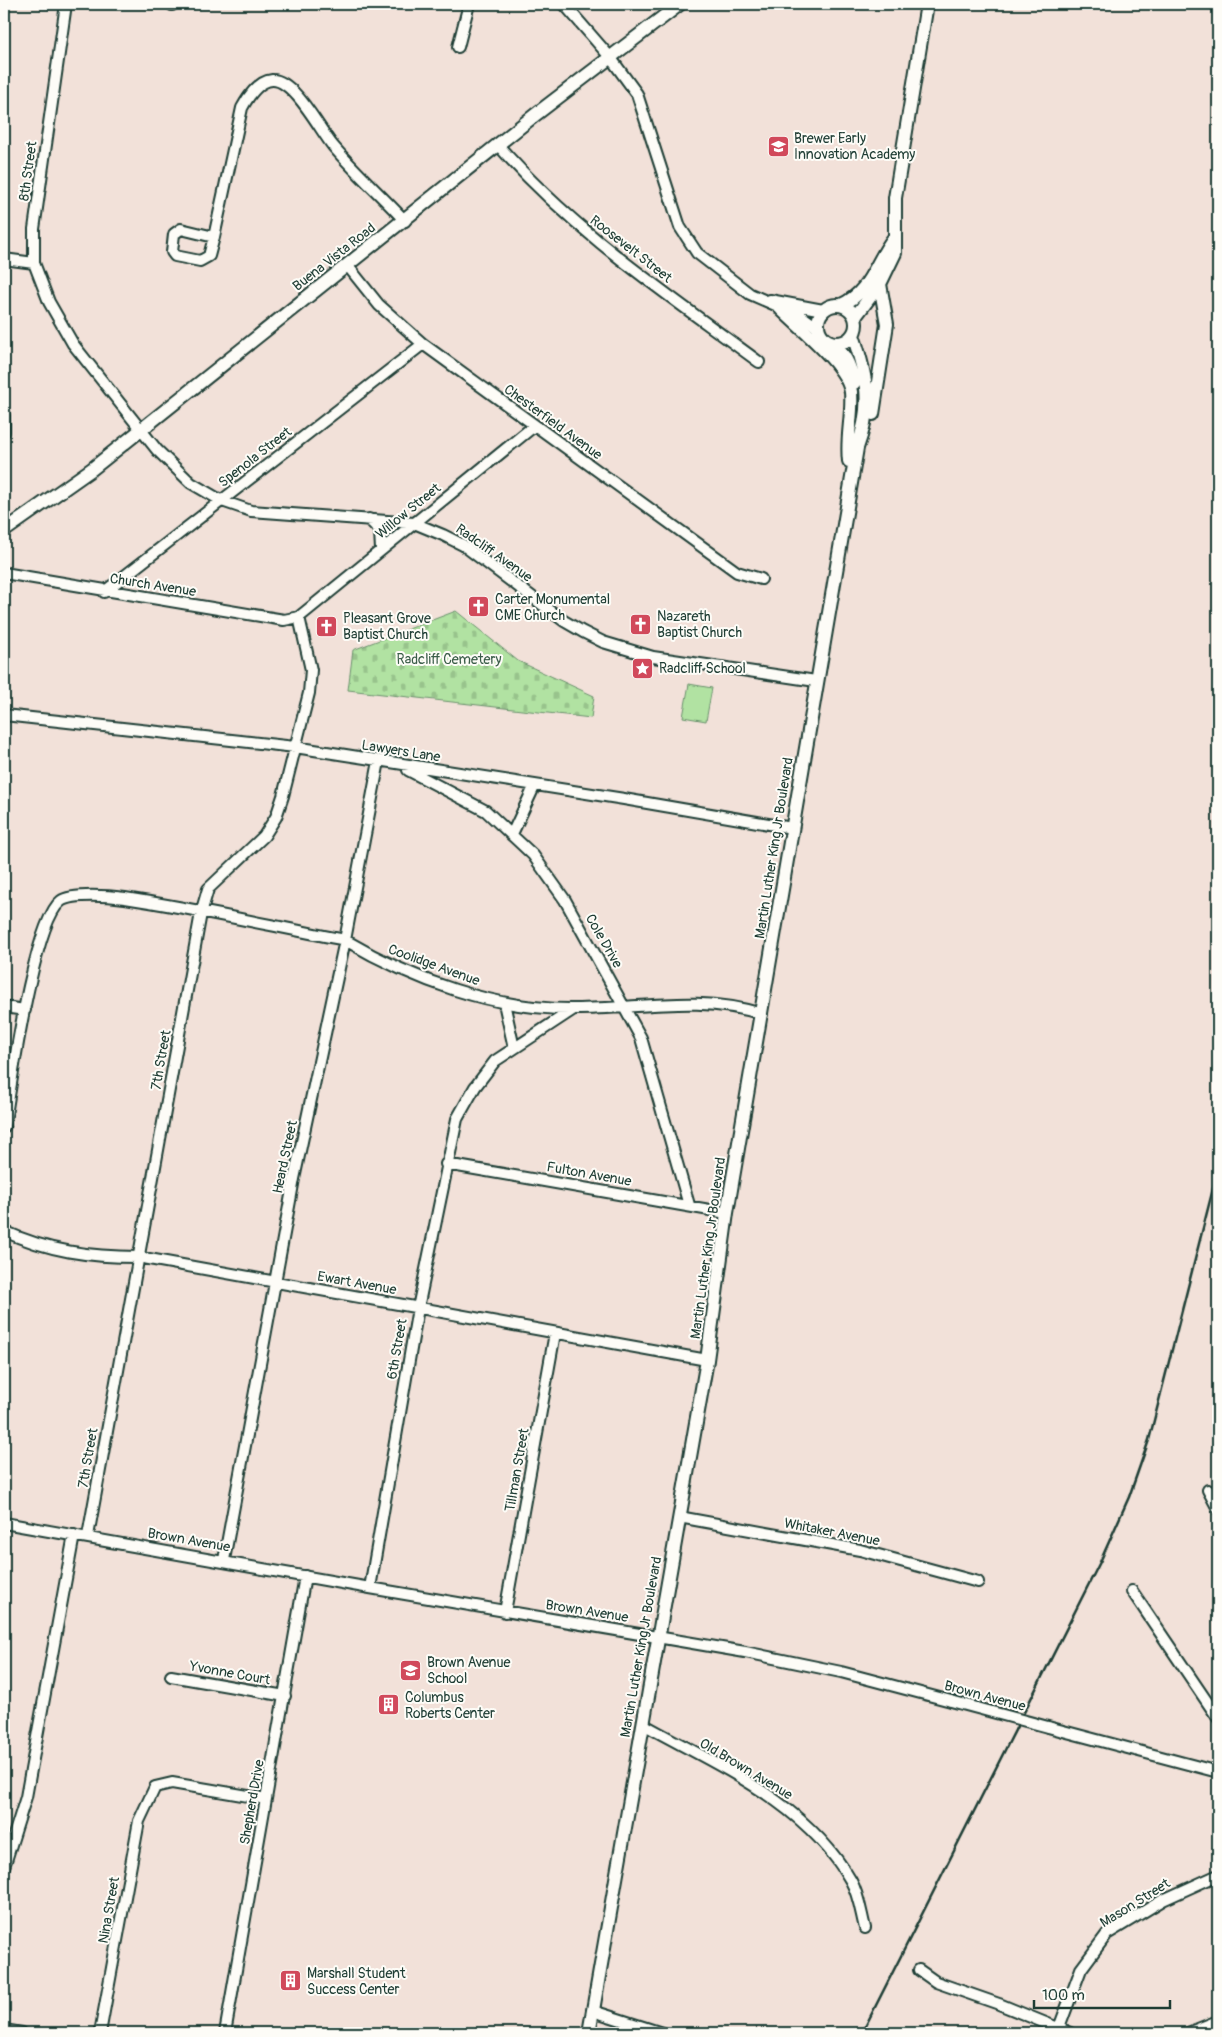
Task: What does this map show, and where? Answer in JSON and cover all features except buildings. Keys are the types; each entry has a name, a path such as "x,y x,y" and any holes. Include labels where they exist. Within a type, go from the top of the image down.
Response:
{"main road":[{"name":"Buena Vista Road","path":"4,531 92,469 347,265 406,221 498,145 680,4"},
{"path":"855,317 847,307 840,305 834,305 823,310 817,322 820,334 830,342 842,343 852,335 855,330 855,317 880,284 895,253 895,198 927,4"},
{"path":"840,305 851,300 866,287 886,247 894,238"},
{"name":"Martin Luther King Jr Boulevard","path":"854,467 869,436 884,347 887,324 880,284"},
{"path":"780,309 829,355 846,376 851,391 852,414 848,454 851,483"},
{"name":"Martin Luther King Jr Boulevard","path":"852,335 859,354 868,402 865,427 857,448"},
{"name":"Martin Luther King Jr Boulevard","path":"589,2033 660,1637 707,1360 715,1285 857,448 856,392 852,372 848,361 839,349 830,342"}],"street":[{"name":"8th Street","path":"66,4 34,229 34,263 49,302 73,344 142,430"},
{"path":"458,48 470,4"},
{"path":"564,4 610,57 637,94 680,227 697,253 724,276 750,294 764,299 823,310"},
{"path":"214,237 242,108 251,93 262,84 272,80 286,85 333,146 406,221"},
{"name":"Roosevelt Street","path":"498,145 528,179 602,247 759,362"},
{"path":"4,259 34,263"},
{"name":"Chesterfield Avenue","path":"347,265 380,305 423,344 737,572 761,579"},
{"path":"764,299 780,309 803,317 818,328"},
{"name":"Spenola Street","path":"104,592 423,344"},
{"path":"4,415 4,432"},
{"name":"Willow Street","path":"299,617 534,426"},
{"name":"Radcliff Avenue","path":"142,430 174,469 205,494 222,501 251,511 271,514 414,523 443,534 463,545 564,621 603,642 653,657 816,681"},
{"path":"369,519 380,531 381,550"},
{"name":"Church Avenue","path":"4,573 104,592 284,620 299,617"},
{"name":"7th Street","path":"88,1536 202,913 208,889 264,836 276,817 309,693 311,670 299,617"},
{"name":"Lawyers Lane","path":"4,715 295,747 792,828"},
{"name":"Heard Street","path":"224,1560 274,1283 345,940 378,761"},
{"name":"Cole Drive","path":"395,764 427,778 486,811 533,855 565,900 641,1038 689,1205"},
{"path":"512,834 535,785"},
{"name":"Coolidge Avenue","path":"4,1128 25,1010 37,952 47,918 61,901 84,896 123,898 345,940 377,958 417,976 504,1002 574,1009 694,1002 735,1006 762,1014"},
{"path":"504,1002 514,1048"},
{"path":"4,1007 25,1010"},
{"name":"6th Street","path":"370,1588 418,1308 446,1164 457,1119 495,1061 574,1009"},
{"name":"Fulton Avenue","path":"446,1164 727,1213"},
{"name":"Ewart Avenue","path":"4,1231 31,1243 69,1252 101,1257 138,1257 707,1360"},
{"name":"Tillman Street","path":"505,1612 555,1333"},
{"path":"1208,1490 1218,1509"},
{"name":"Whitaker Avenue","path":"679,1518 860,1550 978,1582"},
{"name":"Brown Avenue","path":"4,1522 505,1612 660,1637 841,1672 1218,1772"},
{"path":"4,1866 26,1797 74,1535"},
{"name":"Shepherd Drive","path":"225,2033 306,1576"},
{"path":"1132,1592 1218,1718"},
{"name":"Yvonne Court","path":"171,1676 285,1696"},
{"name":"Old Brown Avenue","path":"643,1724 764,1792 803,1822 832,1854 851,1881 865,1928"},
{"name":"Nina Street","path":"100,2033 139,1821 155,1787 172,1783 266,1799"},
{"name":"Mason Street","path":"1059,2028 1081,1969 1107,1934 1184,1889 1218,1875"},
{"path":"919,1970 936,1982 999,2004 1070,2033"},
{"path":"593,2011 662,2033"},
{"path":"1188,2033 1218,2021"},
{"path":"4,2030 22,2033"}],"green space":[{"name":"Radcliff Cemetery","path":"456,611 518,661 594,696 591,718 348,690 353,650"},
{"path":"689,684 712,688 706,721 683,717"}],"railway":[{"path":"862,2033 1100,1562 1129,1497 1149,1440 1218,1169"}],"place":[{"name":"Brewer Early Innovation Academy","path":"778,146"},
{"name":"Carter Monumental CME Church","path":"479,607"},
{"name":"Nazareth Baptist Church","path":"641,624"},
{"name":"Pleasant Grove Baptist Church","path":"327,626"},
{"name":"Radcliff School","path":"643,668"},
{"name":"Brown Avenue School","path":"411,1670"},
{"name":"Columbus Roberts Center","path":"389,1705"},
{"name":"Marshall Student Success Center","path":"291,1981"}]}
